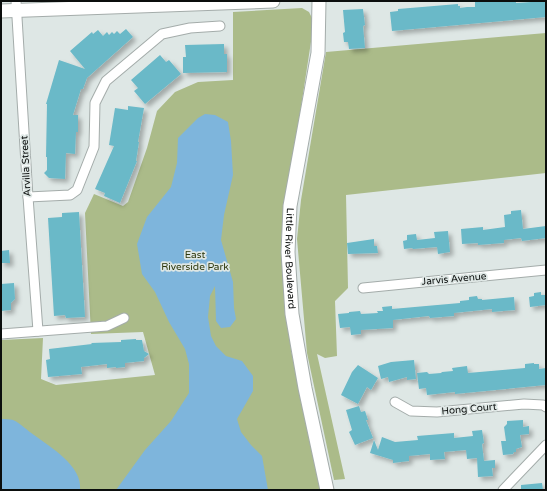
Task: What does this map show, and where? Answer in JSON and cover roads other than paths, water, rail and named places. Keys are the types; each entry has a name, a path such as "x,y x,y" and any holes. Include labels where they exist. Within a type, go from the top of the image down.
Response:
{"street":[{"path":"1,10 16,6 273,1"},
{"name":"Little River Boulevard","path":"319,1 318,53 290,206 288,252 294,321 305,388 327,490"},
{"name":"Arvilla Street","path":"16,6 38,331"},
{"path":"28,198 70,195 77,190 94,147 95,103 106,81 162,34 190,28 220,26"},
{"name":"Jarvis Avenue","path":"363,288 546,270"},
{"path":"1,334 106,326 124,318"},
{"name":"Hong Court","path":"395,402 411,411 437,412 524,404 542,405 546,407"},
{"path":"503,490 546,445"}],"water":[{"path":"205,114 215,115 228,122 231,141 233,175 224,215 221,240 233,282 236,319 230,327 221,328 216,321 215,286 210,296 208,317 211,336 216,346 226,356 242,361 253,376 253,391 237,419 241,432 262,456 268,490 116,490 145,450 171,421 189,393 189,364 185,349 169,322 155,292 142,274 137,244 147,217 171,187 177,163 178,138 198,118"},
{"path":"1,419 16,421 64,458 71,465 80,481 80,490 1,490"}],"park label":[{"name":"East Riverside Park","path":"195,260"}]}
